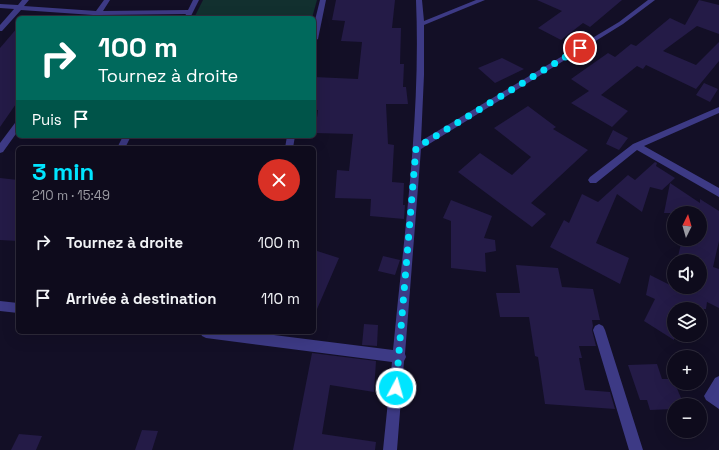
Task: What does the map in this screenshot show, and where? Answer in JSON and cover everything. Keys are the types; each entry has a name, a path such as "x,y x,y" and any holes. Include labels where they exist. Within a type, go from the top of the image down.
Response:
{"street":[{"path":"0,29 26,0"},
{"path":"96,15 107,0"},
{"path":"0,6 96,15 189,15 196,0"},
{"path":"316,30 323,0"},
{"path":"390,450 400,357 416,148 421,24 419,0"},
{"path":"421,24 482,0"},
{"path":"416,148 621,23 652,0"},
{"path":"593,180 636,146 719,110"},
{"path":"0,150 16,128"},
{"path":"636,146 719,193"},
{"path":"0,306 16,308"},
{"path":"599,330 636,450"},
{"path":"222,334 400,357"},
{"path":"719,382 710,396 719,403"}],"green space":[{"path":"203,0 317,0 313,16 195,16"}],"building":[{"path":"336,0 395,0 392,28 401,28 400,64 404,64 403,87 406,87 408,104 386,104 388,144 394,145 392,182 404,183 404,219 370,216 371,199 335,198 337,170 349,171 353,134 316,133 318,110 316,110 316,77 358,79 362,42 341,41 345,21 332,20"},
{"path":"537,0 622,0 590,27 583,23 561,40 538,28 562,11"},
{"path":"699,0 719,5 719,34 697,26 663,51 696,65 719,42 719,61 696,89 646,65 643,69 637,66 601,95 628,111 612,127 571,103 589,91 571,79 608,53 615,57 631,44 636,46 670,18 685,25"},
{"path":"16,29 16,104 0,127 0,48"},
{"path":"502,58 524,69 495,83 478,68"},
{"path":"704,83 718,89 710,102 696,95"},
{"path":"528,106 556,127 553,129 588,150 531,203 546,214 532,227 458,172 480,153 512,175 531,157 494,128"},
{"path":"613,130 628,138 619,150 606,144"},
{"path":"655,162 657,163 656,166 675,178 662,190 650,187 642,212 617,194 596,243 629,258 620,284 550,247 564,220 569,223 582,194 598,202 628,175 635,180"},
{"path":"0,178 16,180 16,241 0,240"},
{"path":"670,183 700,203 700,199 719,211 719,241 713,267 719,269 719,308 707,302 667,302 667,336 644,321 655,299 646,295 650,275 667,284 667,294 707,294 707,254 679,254 680,246 707,246 707,206 667,206 667,213 664,213"},
{"path":"451,200 492,216 484,238 495,240 496,251 485,253 486,272 451,268 451,221 443,218"},
{"path":"316,251 339,258 316,311"},
{"path":"383,256 400,260 395,275 378,271"},
{"path":"516,265 558,268 562,287 593,289 600,320 592,320 592,330 596,346 579,346 582,358 579,358 585,390 610,392 615,409 545,404 538,357 535,356 529,317 500,317 496,293 520,293"},
{"path":"364,324 378,325 377,346 362,345"},
{"path":"312,353 376,361 374,392 330,385 322,434 376,442 375,450 293,450"},
{"path":"657,364 662,379 667,379 667,390 678,390 681,398 667,398 667,409 650,410 647,400 640,400 628,365"},
{"path":"142,430 158,431 152,450 135,450"},
{"path":"19,434 42,436 36,450 11,450"}],"route":[{"path":"396,388 400,357 416,148 580,48"}]}
